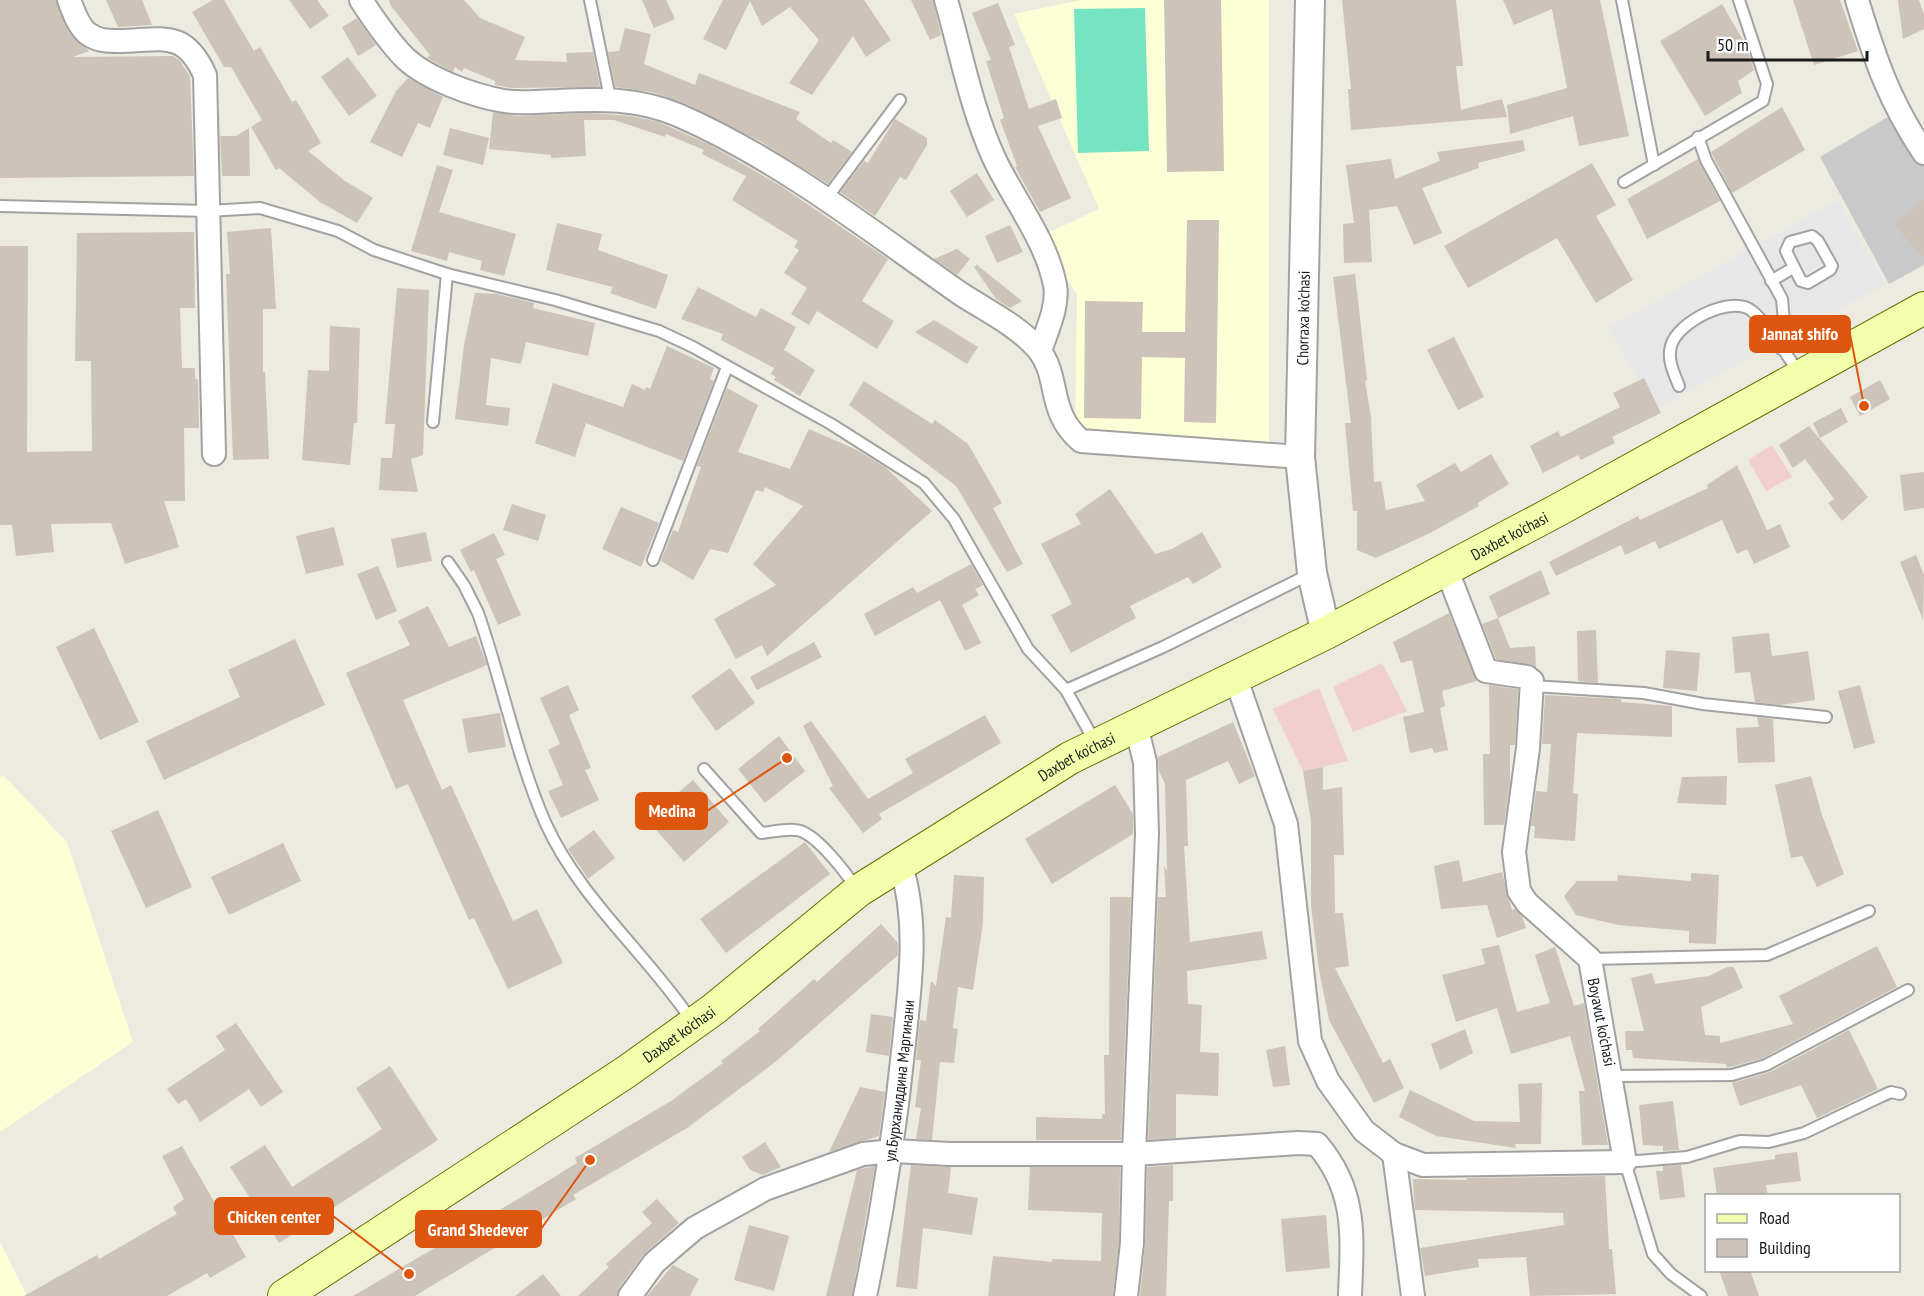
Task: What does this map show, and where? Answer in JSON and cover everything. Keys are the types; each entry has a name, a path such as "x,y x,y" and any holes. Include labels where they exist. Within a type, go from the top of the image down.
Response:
{"main road":[{"name":"Daxbet ko'chasi","path":"302,1291 626,1072 694,1023 858,891 901,866 953,830 1097,745 1326,633 1558,510 1924,308"}],"street":[{"path":"69,0 86,33 103,41 174,40 185,44 197,57 205,75 214,454"},
{"path":"361,0 406,59 449,85 504,101 610,98 655,107 707,128 749,150 826,198 1022,334 1040,351 1059,412 1067,429 1081,441 1300,457"},
{"path":"946,0 975,110 993,158 1047,260 1055,287 1054,306 1040,351"},
{"name":"Chorraxa ko'chasi","path":"1310,0 1300,457 1312,573 1326,633"},
{"path":"1857,0 1878,68 1901,118 1924,153"},
{"path":"1446,568 1486,671 1527,677 1533,686"},
{"path":"1235,676 1286,824 1310,1041 1328,1081 1364,1131 1388,1150 1423,1165 1625,1162"},
{"name":"Boyavut ko'chasi","path":"1533,686 1514,852 1519,891 1527,903 1590,959 1625,1162"},
{"path":"1126,1296 1132,1243 1147,834 1145,762 1136,726"},
{"name":"ул.Бурханиддина Маргинани","path":"865,1296 893,1150 909,993 912,929 908,888 901,866"},
{"path":"630,1296 654,1263 695,1228 765,1189 863,1154 893,1150 950,1154 1134,1154 1317,1144 1332,1161 1348,1200 1353,1233 1350,1296"},
{"path":"1388,1150 1413,1296"}],"lane":[{"path":"590,0 610,98"},
{"path":"1622,0 1654,165"},
{"path":"1624,182 1763,101 1767,84 1739,0"},
{"path":"826,198 900,100"},
{"path":"1698,137 1706,160 1784,307 1781,349"},
{"path":"0,206 208,211 260,208 299,217 338,231 374,250 447,274 555,300 659,331 693,346 831,424 924,483 954,519 1028,649 1066,690 1097,745"},
{"path":"1812,236 1818,241 1832,266 1830,270 1808,283 1801,281 1793,268 1786,251 1790,242 1812,236"},
{"path":"1771,281 1793,268"},
{"path":"433,422 447,274"},
{"path":"1679,386 1671,366 1671,344 1689,321 1715,309 1734,305 1751,310 1802,376"},
{"path":"653,560 728,367"},
{"path":"448,562 464,585 478,613 545,822 592,897 694,1023"},
{"path":"1066,690 1163,646 1312,573"},
{"path":"1533,686 1644,693 1703,704 1826,717"},
{"path":"704,769 761,833 795,830 807,833 844,871 858,891"},
{"path":"1590,959 1767,955 1869,911"},
{"path":"1612,1077 1732,1075 1766,1065 1908,990"},
{"path":"1701,1296 1658,1262 1625,1162 1687,1157 1740,1141 1769,1142 1786,1138 1804,1133 1891,1092 1900,1094"}],"shaded area":[{"path":"1081,0 1269,0 1269,447 1075,434 1077,294 1039,237 1099,209 1014,14"},
{"path":"1898,111 1924,146 1924,265 1889,284 1820,157"},
{"path":"1837,200 1886,284 1656,409 1608,328"},
{"path":"1772,445 1792,477 1766,491 1748,460"},
{"path":"1382,663 1407,711 1353,732 1333,687"},
{"path":"1319,688 1348,761 1303,771 1273,709"},
{"path":"4,776 67,842 133,1042 0,1132 0,777"},
{"path":"0,1242 27,1296 0,1296"}],"green space":[{"path":"1145,8 1149,151 1078,153 1074,9"}],"building":[{"path":"0,0 56,0 69,33 89,51 73,57 173,56 179,60 190,76 194,176 0,178"},
{"path":"106,0 142,0 152,25 118,27"},
{"path":"213,0 224,0 254,51 260,47 292,102 296,100 321,143 308,151 345,181 373,198 357,223 320,202 279,168 276,170 251,127 262,120 231,67 224,67 192,12"},
{"path":"289,0 317,0 329,16 310,29"},
{"path":"389,0 464,0 480,18 525,37 515,60 567,62 566,53 593,52 600,87 512,88 495,85 495,81 464,68 462,72 455,67 453,72 427,58 430,55 391,6"},
{"path":"642,0 666,0 675,19 654,28"},
{"path":"723,0 864,0 891,40 866,57 853,36 812,95 789,83 819,40 790,7 762,26 750,1 726,50 703,39"},
{"path":"911,0 933,0 941,35 930,40"},
{"path":"1164,0 1221,0 1224,171 1167,172"},
{"path":"1342,0 1456,0 1463,66 1456,66 1461,110 1502,99 1507,117 1351,130 1348,89 1351,89"},
{"path":"1503,0 1600,0 1629,136 1579,146 1573,116 1510,134 1507,105 1567,88 1552,9 1514,25"},
{"path":"1793,0 1840,0 1858,51 1814,65"},
{"path":"1898,0 1919,0 1924,15 1924,29 1903,39"},
{"path":"998,3 1015,45 1009,47 1029,109 1056,99 1062,118 1038,126 1071,198 1040,212 1015,167 1017,166 1000,120 1004,118 986,61 991,60 972,13"},
{"path":"1722,4 1746,45 1754,70 1738,81 1742,93 1705,116 1660,41"},
{"path":"357,18 376,45 358,56 342,27"},
{"path":"625,28 651,34 644,64 695,85 699,73 800,112 796,119 831,143 833,140 852,152 828,184 760,141 684,103 652,92 615,87 608,52 619,51"},
{"path":"348,57 377,96 349,116 321,77"},
{"path":"408,78 443,97 430,128 418,123 402,157 370,142 396,91"},
{"path":"1782,107 1805,150 1732,193 1711,152"},
{"path":"493,112 517,116 589,113 632,116 659,122 710,145 781,186 888,259 862,301 894,321 877,349 817,311 809,325 791,314 807,288 784,273 799,250 794,247 798,241 732,200 746,176 702,154 704,150 666,134 665,137 614,120 584,120 586,156 551,158 551,155 489,149"},
{"path":"895,119 927,138 927,145 906,180 900,177 875,216 840,192 864,161 868,163"},
{"path":"249,128 250,176 222,176 220,136 236,136"},
{"path":"450,128 489,138 483,165 443,155"},
{"path":"1523,140 1525,151 1478,163 1479,168 1422,188 1442,233 1414,245 1397,206 1369,210 1372,262 1344,263 1343,224 1354,223 1346,165 1391,159 1395,179 1440,161 1437,152"},
{"path":"1698,159 1720,201 1647,239 1627,199"},
{"path":"1592,163 1616,205 1596,216 1633,280 1596,303 1557,238 1468,288 1444,246"},
{"path":"437,165 453,170 439,212 516,234 504,276 480,270 482,261 449,252 447,261 411,251"},
{"path":"977,173 994,200 967,217 950,191"},
{"path":"1924,199 1924,257 1894,225"},
{"path":"1187,220 1219,220 1216,423 1184,422 1185,358 1142,357 1141,419 1084,418 1085,301 1143,302 1142,332 1185,332"},
{"path":"557,223 602,234 598,250 668,275 656,309 610,293 613,287 546,270"},
{"path":"1010,225 1023,252 997,263 985,236"},
{"path":"271,228 276,309 263,309 263,372 265,372 269,459 233,460 226,274 230,274 227,232"},
{"path":"194,232 195,308 180,308 182,368 195,368 195,379 198,379 199,428 184,428 185,501 164,501 179,547 125,564 111,523 51,524 54,552 16,556 12,525 0,525 0,246 28,246 27,452 92,451 91,361 75,361 77,233"},
{"path":"957,249 970,259 957,275 934,259"},
{"path":"977,265 1022,301 1010,308 996,299 974,267"},
{"path":"1355,274 1367,380 1365,381 1371,417 1374,482 1381,481 1386,510 1425,501 1416,485 1455,463 1461,472 1491,454 1509,484 1478,503 1479,506 1430,533 1376,558 1357,550 1357,511 1353,511 1345,423 1351,423 1333,277"},
{"path":"698,287 756,317 761,308 796,327 784,350 815,370 800,396 774,380 776,377 771,374 774,368 721,340 723,334 681,319"},
{"path":"397,288 429,290 423,455 411,459 418,492 379,490 381,458 392,458 395,424 385,424"},
{"path":"475,293 497,294 534,303 533,308 595,323 588,356 526,342 521,364 491,358 486,405 510,408 508,426 455,419 464,345"},
{"path":"934,320 978,347 967,364 915,332"},
{"path":"330,326 360,328 357,423 354,423 350,465 302,460 308,370 329,371"},
{"path":"1454,337 1484,397 1458,410 1427,350"},
{"path":"667,346 714,368 710,379 714,381 683,461 586,423 575,457 535,443 553,383 623,407 632,384 645,390 646,387 650,389"},
{"path":"1644,378 1661,413 1612,437 1615,443 1581,460 1578,455 1543,473 1530,446 1558,431 1561,437 1620,407 1613,393"},
{"path":"1880,380 1890,399 1860,416 1850,397"},
{"path":"864,381 932,424 935,420 968,444 1002,503 993,508 1023,564 1007,572 956,486 849,405"},
{"path":"727,388 758,405 738,452 790,469 809,429 857,450 885,467 932,511 767,656 762,645 736,659 714,619 776,585 753,564 803,506 765,487 763,492 756,490 728,553 710,549 693,580 661,561 673,530 678,532 701,467 697,466"},
{"path":"1841,408 1848,422 1820,438 1813,423"},
{"path":"1809,426 1868,497 1842,521 1828,503 1834,499 1805,459 1793,468 1779,445"},
{"path":"1737,465 1767,530 1780,524 1790,547 1754,564 1747,549 1737,554 1722,520 1659,549 1655,541 1625,555 1621,545 1556,576 1549,562 1638,516 1640,520 1708,488 1707,485"},
{"path":"1924,472 1924,508 1904,511 1900,475"},
{"path":"1110,489 1155,554 1172,549 1202,532 1222,567 1193,584 1188,577 1130,606 1136,618 1071,653 1051,615 1072,604 1041,544 1081,524 1075,514"},
{"path":"512,504 546,515 538,541 503,530"},
{"path":"621,507 659,523 641,567 602,549"},
{"path":"334,527 344,565 306,574 296,536"},
{"path":"426,532 432,561 397,568 391,539"},
{"path":"494,533 505,555 496,559 521,615 498,625 474,570 471,572 460,550"},
{"path":"1916,555 1924,575 1923,620 1900,562"},
{"path":"971,564 983,585 975,589 979,595 962,605 981,643 965,651 940,600 875,636 864,614 913,587 917,593"},
{"path":"378,566 397,611 376,620 357,574"},
{"path":"1541,570 1550,594 1498,618 1489,596"},
{"path":"428,606 449,647 476,636 487,665 403,700 442,790 451,785 513,921 537,909 563,963 508,989 474,918 469,920 408,784 396,789 346,673 410,645 398,621"},
{"path":"1449,613 1477,681 1442,691 1445,706 1440,708 1448,750 1434,753 1432,748 1410,753 1403,717 1424,712 1412,660 1401,663 1393,642"},
{"path":"1498,618 1510,648 1535,646 1536,667 1496,659 1482,624"},
{"path":"94,628 139,722 100,740 56,647"},
{"path":"1596,630 1598,683 1578,681 1577,631"},
{"path":"1769,633 1772,656 1808,651 1815,700 1781,705 1755,702 1750,672 1735,673 1732,637"},
{"path":"295,639 325,705 164,780 146,741 240,697 228,670"},
{"path":"814,642 822,657 757,690 750,677"},
{"path":"1666,650 1700,653 1697,691 1663,688"},
{"path":"730,668 755,703 716,731 691,696"},
{"path":"568,685 579,710 569,715 591,768 585,770 599,800 561,818 548,791 563,785 548,750 560,744 540,698"},
{"path":"1489,685 1518,689 1515,745 1510,745 1510,782 1504,825 1484,825 1483,754 1490,754"},
{"path":"1860,685 1875,743 1854,749 1838,691"},
{"path":"1545,695 1621,699 1621,702 1672,706 1672,737 1577,733 1573,793 1578,794 1575,841 1534,838 1535,826 1531,826 1536,791 1547,792 1551,744 1542,744"},
{"path":"500,713 506,747 468,753 462,719"},
{"path":"985,715 1001,743 879,814 882,819 863,833 829,788 833,786 803,726 811,721 868,799 913,773 905,759"},
{"path":"1757,717 1773,719 1775,762 1738,763 1736,728 1759,727"},
{"path":"1233,722 1255,776 1239,784 1228,761 1186,780 1188,846 1184,846 1190,942 1262,931 1267,959 1187,971 1188,1004 1202,1005 1200,1052 1219,1053 1218,1096 1176,1094 1176,1138 1148,1140 1158,897 1166,897 1164,866 1167,871 1165,784 1159,771 1158,757"},
{"path":"779,736 805,771 765,803 738,769"},
{"path":"1323,767 1323,790 1342,787 1344,855 1334,855 1335,913 1343,913 1349,966 1335,968 1383,1063 1390,1059 1404,1088 1374,1103 1329,1020 1319,970 1311,906 1311,821 1303,771"},
{"path":"1727,776 1726,805 1677,803 1682,777"},
{"path":"1811,776 1822,815 1844,874 1817,887 1802,856 1791,858 1775,785"},
{"path":"693,780 729,822 684,862 647,819"},
{"path":"1115,785 1133,814 1133,834 1052,884 1025,839"},
{"path":"158,810 192,887 146,908 111,831"},
{"path":"594,830 615,858 588,879 568,849"},
{"path":"805,842 830,874 726,953 700,919"},
{"path":"283,843 301,881 229,915 211,877"},
{"path":"1459,860 1463,882 1502,872 1512,910 1515,909 1522,916 1526,928 1497,938 1487,905 1441,909 1434,866"},
{"path":"1691,873 1719,875 1716,944 1689,943 1689,931 1618,925 1576,915 1564,896 1577,881 1617,881 1618,875 1691,881"},
{"path":"954,875 984,877 983,923 973,990 958,987 953,1028 958,1029 954,1063 940,1062 932,1140 916,1139 921,1108 915,1107 921,1060 916,1060 920,1020 926,1021 931,981 936,986 946,917 951,918"},
{"path":"1110,897 1131,897 1121,1140 1036,1140 1036,1117 1102,1119 1102,1114 1105,1114 1104,1055 1109,1055"},
{"path":"881,924 898,943 898,955 774,1063 687,1128 573,1195 576,1199 415,1296 353,1296 520,1198 577,1163 575,1158 671,1101 723,1063 721,1061 760,1031 758,1029 814,979 817,982"},
{"path":"1499,945 1517,1012 1550,1003 1535,955 1555,947 1574,1006 1584,1003 1608,1145 1582,1145 1579,1091 1585,1091 1570,1036 1511,1054 1497,1008 1456,1022 1442,975 1485,964 1481,949"},
{"path":"1877,946 1897,987 1763,1058 1727,1068 1726,1064 1633,1058 1632,1050 1626,1050 1625,1031 1644,1031 1631,978 1652,973 1655,984 1709,976 1727,967 1734,967 1743,988 1701,1007 1705,1035 1720,1036 1720,1043 1793,1024 1779,996"},
{"path":"871,1014 893,1017 889,1056 866,1052"},
{"path":"236,1023 283,1092 261,1107 249,1089 200,1122 186,1099 178,1104 167,1089 225,1050 216,1036"},
{"path":"1465,1029 1473,1053 1440,1070 1431,1044"},
{"path":"1849,1030 1878,1089 1817,1118 1801,1085 1740,1106 1732,1083 1770,1072"},
{"path":"1285,1046 1290,1085 1273,1087 1266,1050"},
{"path":"390,1066 438,1140 279,1243 230,1167 265,1145 292,1187 382,1129 356,1088"},
{"path":"1542,1083 1541,1144 1515,1144 1516,1148 1436,1136 1399,1117 1410,1090 1474,1121 1520,1122 1518,1084"},
{"path":"860,1087 885,1092 879,1136 829,1152"},
{"path":"1673,1101 1679,1150 1663,1151 1663,1146 1643,1145 1639,1105"},
{"path":"765,1142 781,1167 763,1175 750,1170 742,1157"},
{"path":"182,1146 246,1257 210,1278 207,1273 167,1296 24,1296 97,1255 99,1259 177,1214 173,1207 184,1199 162,1156"},
{"path":"1797,1152 1801,1181 1766,1185 1768,1194 1717,1194 1713,1168 1775,1159 1775,1155"},
{"path":"911,1165 951,1167 948,1193 978,1198 972,1235 923,1228 917,1289 896,1287"},
{"path":"1173,1165 1173,1201 1169,1201 1166,1296 1140,1296 1145,1243 1147,1167"},
{"path":"1681,1165 1685,1197 1660,1200 1656,1171 1663,1171 1663,1166"},
{"path":"875,1166 852,1296 826,1296 857,1170"},
{"path":"1030,1167 1120,1167 1119,1242 1113,1296 988,1296 993,1256 1052,1262 1052,1259 1101,1261 1102,1213 1028,1210"},
{"path":"1605,1176 1609,1249 1612,1249 1616,1294 1530,1296 1526,1257 1478,1259 1479,1267 1425,1276 1420,1248 1564,1225 1563,1213 1415,1210 1413,1179 1467,1180 1467,1178"},
{"path":"657,1199 679,1223 643,1255 619,1288 617,1296 578,1296 609,1267 606,1264 652,1223 642,1212"},
{"path":"1326,1215 1330,1268 1286,1272 1281,1219"},
{"path":"749,1225 789,1236 774,1291 734,1280"},
{"path":"673,1265 699,1279 690,1296 647,1296"},
{"path":"1720,1272 1751,1272 1759,1296 1728,1296"},
{"path":"543,1274 561,1296 515,1296"}],"place":[{"name":"Jannat shifo","path":"1864,406"},
{"name":"Medina","path":"787,758"},
{"name":"Grand Shedever","path":"590,1160"},
{"name":"Chicken center","path":"409,1274"}]}
